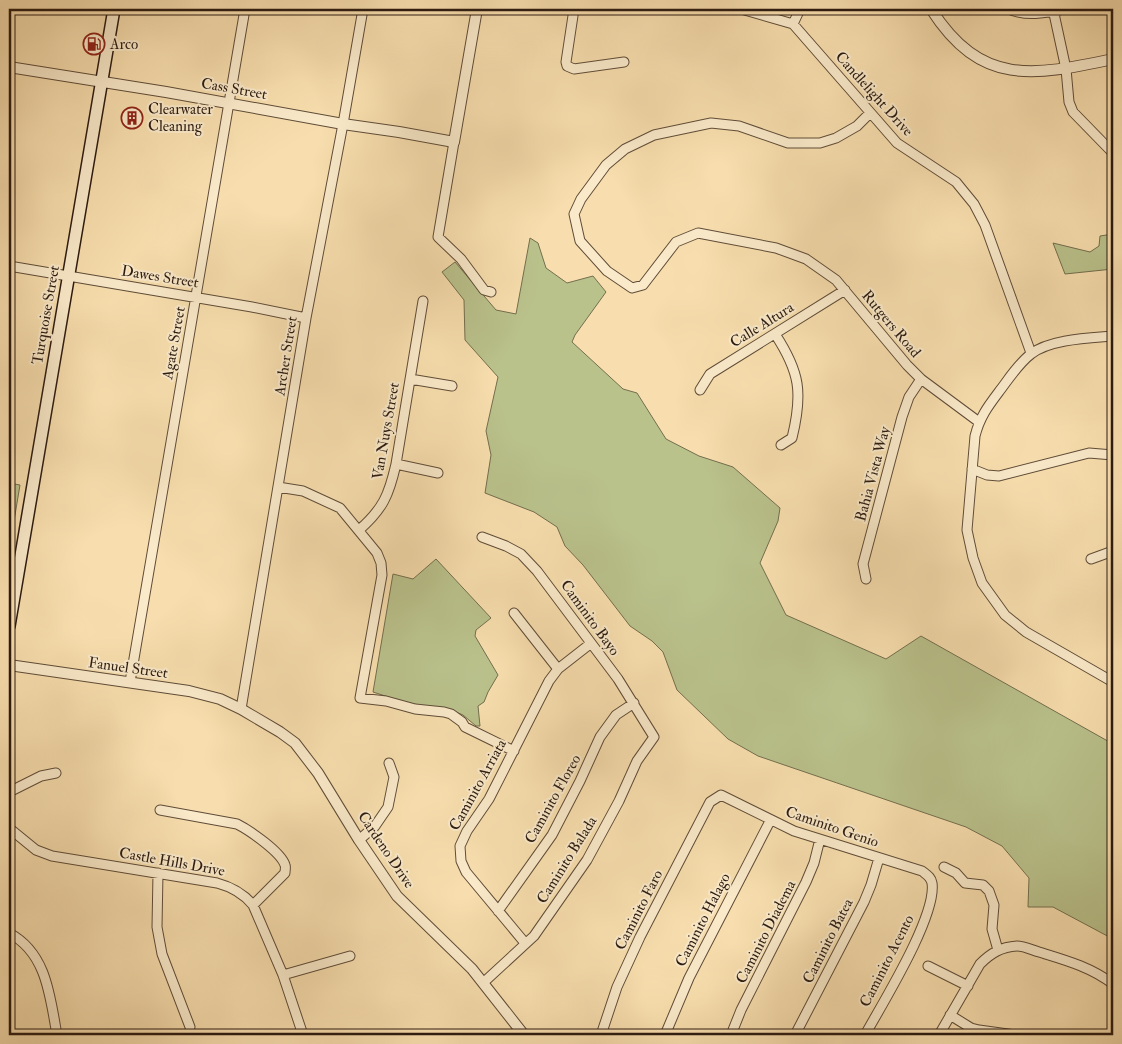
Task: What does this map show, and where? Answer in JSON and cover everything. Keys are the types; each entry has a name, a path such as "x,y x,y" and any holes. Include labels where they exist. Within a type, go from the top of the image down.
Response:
{"main road":[{"name":"Turquoise Street","path":"9,626 114,9"}],"street":[{"name":"Agate Street","path":"130,682 245,9"},
{"name":"Archer Street","path":"241,709 306,318 363,9"},
{"path":"477,9 438,237 460,260 484,290 491,292"},
{"path":"574,9 567,66 574,69 624,62"},
{"path":"742,9 793,24 800,9"},
{"path":"931,9 956,42 975,57 996,67 1054,71 1113,59"},
{"path":"1008,9 1018,13 1037,14 1064,9"},
{"path":"1053,10 1066,69 1069,102 1073,112 1113,153"},
{"name":"Candlelight Drive","path":"793,24 897,143 956,182 974,204 985,225 1031,354"},
{"name":"Cass Street","path":"9,67 454,142"},
{"name":"Rutgers Road","path":"870,113 857,126 836,138 820,143 788,143 740,126 711,123 654,135 624,149 606,165 581,199 574,214 580,240 607,271 632,288 643,285 676,242 698,233 776,248 806,259 836,280 907,365 921,379 979,422"},
{"name":"Dawes Street","path":"9,266 196,297 306,318"},
{"name":"Calle Altura","path":"700,390 710,374 845,290"},
{"name":"Van Nuys Street","path":"358,530 381,506 390,491 423,301"},
{"path":"775,334 789,355 798,380 798,408 792,438 781,445"},
{"path":"1113,336 1079,338 1039,348 1020,364 1009,378 983,413 975,436 967,530 973,558 982,583 1005,615 1026,632 1113,682"},
{"path":"410,379 452,386"},
{"name":"Bahia Vista Way","path":"866,579 863,564 902,418 909,397 921,379"},
{"path":"972,469 988,475 1000,476 1089,453 1113,455"},
{"path":"396,464 438,473"},
{"path":"278,487 303,491 340,508 377,553 381,563 382,575 360,698 386,701 415,710 451,714 466,727 514,751"},
{"name":"Caminito Bayo","path":"482,537 506,546 520,554 537,571 560,599 590,644 618,678 654,737"},
{"path":"1091,559 1113,552"},
{"path":"514,613 558,669"},
{"name":"Caminito Arriata","path":"525,943 466,872 461,860 460,846 467,831 490,799 549,681 558,669 590,644"},
{"name":"Fanuel Street","path":"9,665 189,691 220,699 241,709"},
{"name":"Caminito Floreo","path":"498,911 552,835 600,737 616,715 634,703"},
{"name":"Cardeno Drive","path":"241,709 295,743 318,773 359,840 397,896 465,962 524,1035"},
{"name":"Caminito Balada","path":"483,983 534,936 587,860 619,801 637,761 654,737"},
{"path":"359,840 375,826 388,807 394,777 389,763"},
{"path":"9,792 41,776 56,773"},
{"name":"Caminito Genio","path":"710,802 722,795 794,831 922,871"},
{"name":"Caminito Faro","path":"601,1035 617,987 632,954 710,802"},
{"path":"160,810 237,824 246,828 277,854 285,865 285,873 253,905"},
{"name":"Caminito Halago","path":"665,1035 688,978 770,820"},
{"name":"Castle Hills Drive","path":"9,828 36,850 52,856 232,887 253,905 283,975 303,1035"},
{"name":"Caminito Diadema","path":"731,1035 741,1010 806,882 814,863 820,839"},
{"name":"Caminito Batea","path":"795,1035 864,902 879,858"},
{"path":"944,867 956,873 965,883 982,885 989,891 994,905 992,930 998,950"},
{"name":"Caminito Acento","path":"865,1035 914,945 925,920 932,888 929,876 922,871"},
{"path":"158,873 157,927 162,954 190,1027"},
{"path":"9,933 19,938 40,963 47,982 57,1035"},
{"path":"939,1035 980,964 989,954 998,950 1019,946 1074,963 1093,971 1113,984"},
{"path":"283,975 350,956"},
{"path":"928,966 968,986"},
{"path":"950,1014 971,1028 1015,1035"}],"green space":[{"path":"1113,234 1113,269 1065,274 1053,243 1090,252 1099,246 1100,236"},
{"path":"530,238 538,243 546,268 567,283 593,276 606,292 572,342 623,389 637,393 666,439 699,456 733,467 780,508 778,521 760,563 786,615 886,659 921,636 1113,744 1113,939 1053,907 1028,907 1029,878 1002,846 966,827 758,756 728,739 677,690 663,652 652,641 630,626 583,565 565,546 557,527 534,512 485,493 491,455 486,431 498,377 465,340 464,300 442,272 455,262 496,310 516,314"},
{"path":"9,483 20,485 9,551"},
{"path":"436,559 491,618 476,630 475,636 498,675 484,702 478,706 480,726 476,726 463,715 449,709 416,706 373,692 393,574 413,579"}],"place":[{"name":"Arco","path":"94,44"},
{"name":"Clearwater Cleaning","path":"132,118"}]}
